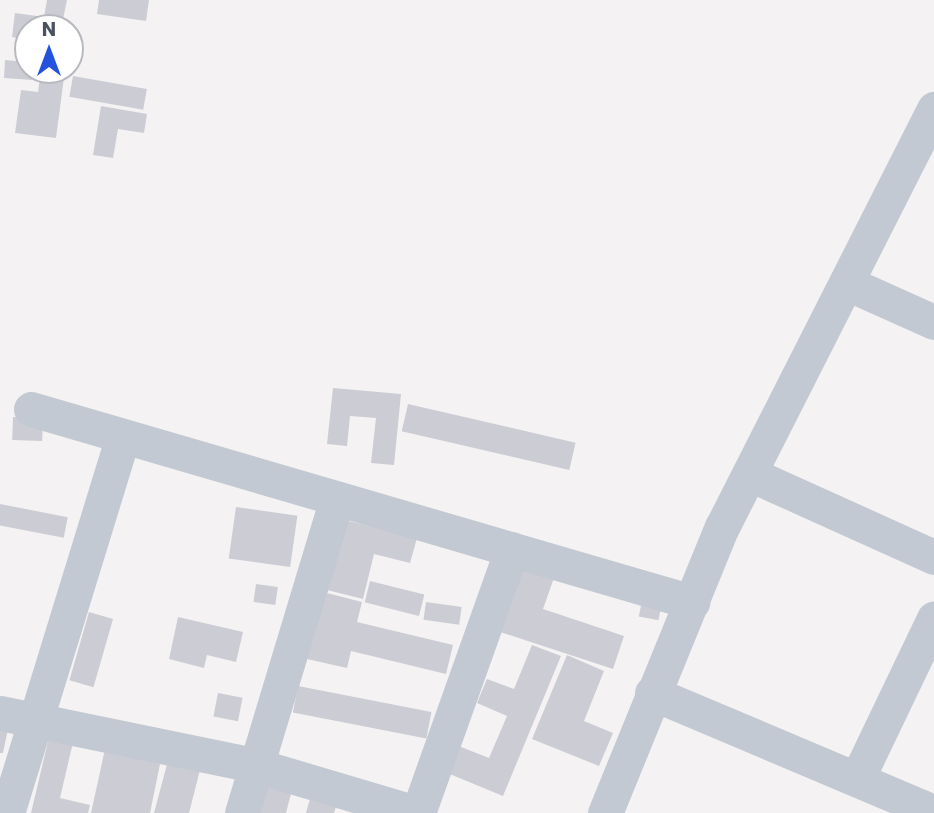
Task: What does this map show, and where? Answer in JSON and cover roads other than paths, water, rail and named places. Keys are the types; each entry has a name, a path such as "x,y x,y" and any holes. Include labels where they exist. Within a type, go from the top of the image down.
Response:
{"street":[{"path":"606,813 652,693 750,474 849,284 933,112"},
{"path":"849,284 934,322"},
{"path":"31,409 692,602"},
{"path":"7,813 123,436"},
{"path":"750,474 934,558"},
{"path":"242,813 337,499"},
{"path":"0,713 258,766 417,813 512,549"},
{"path":"857,779 934,618"},
{"path":"652,693 934,812"}]}
